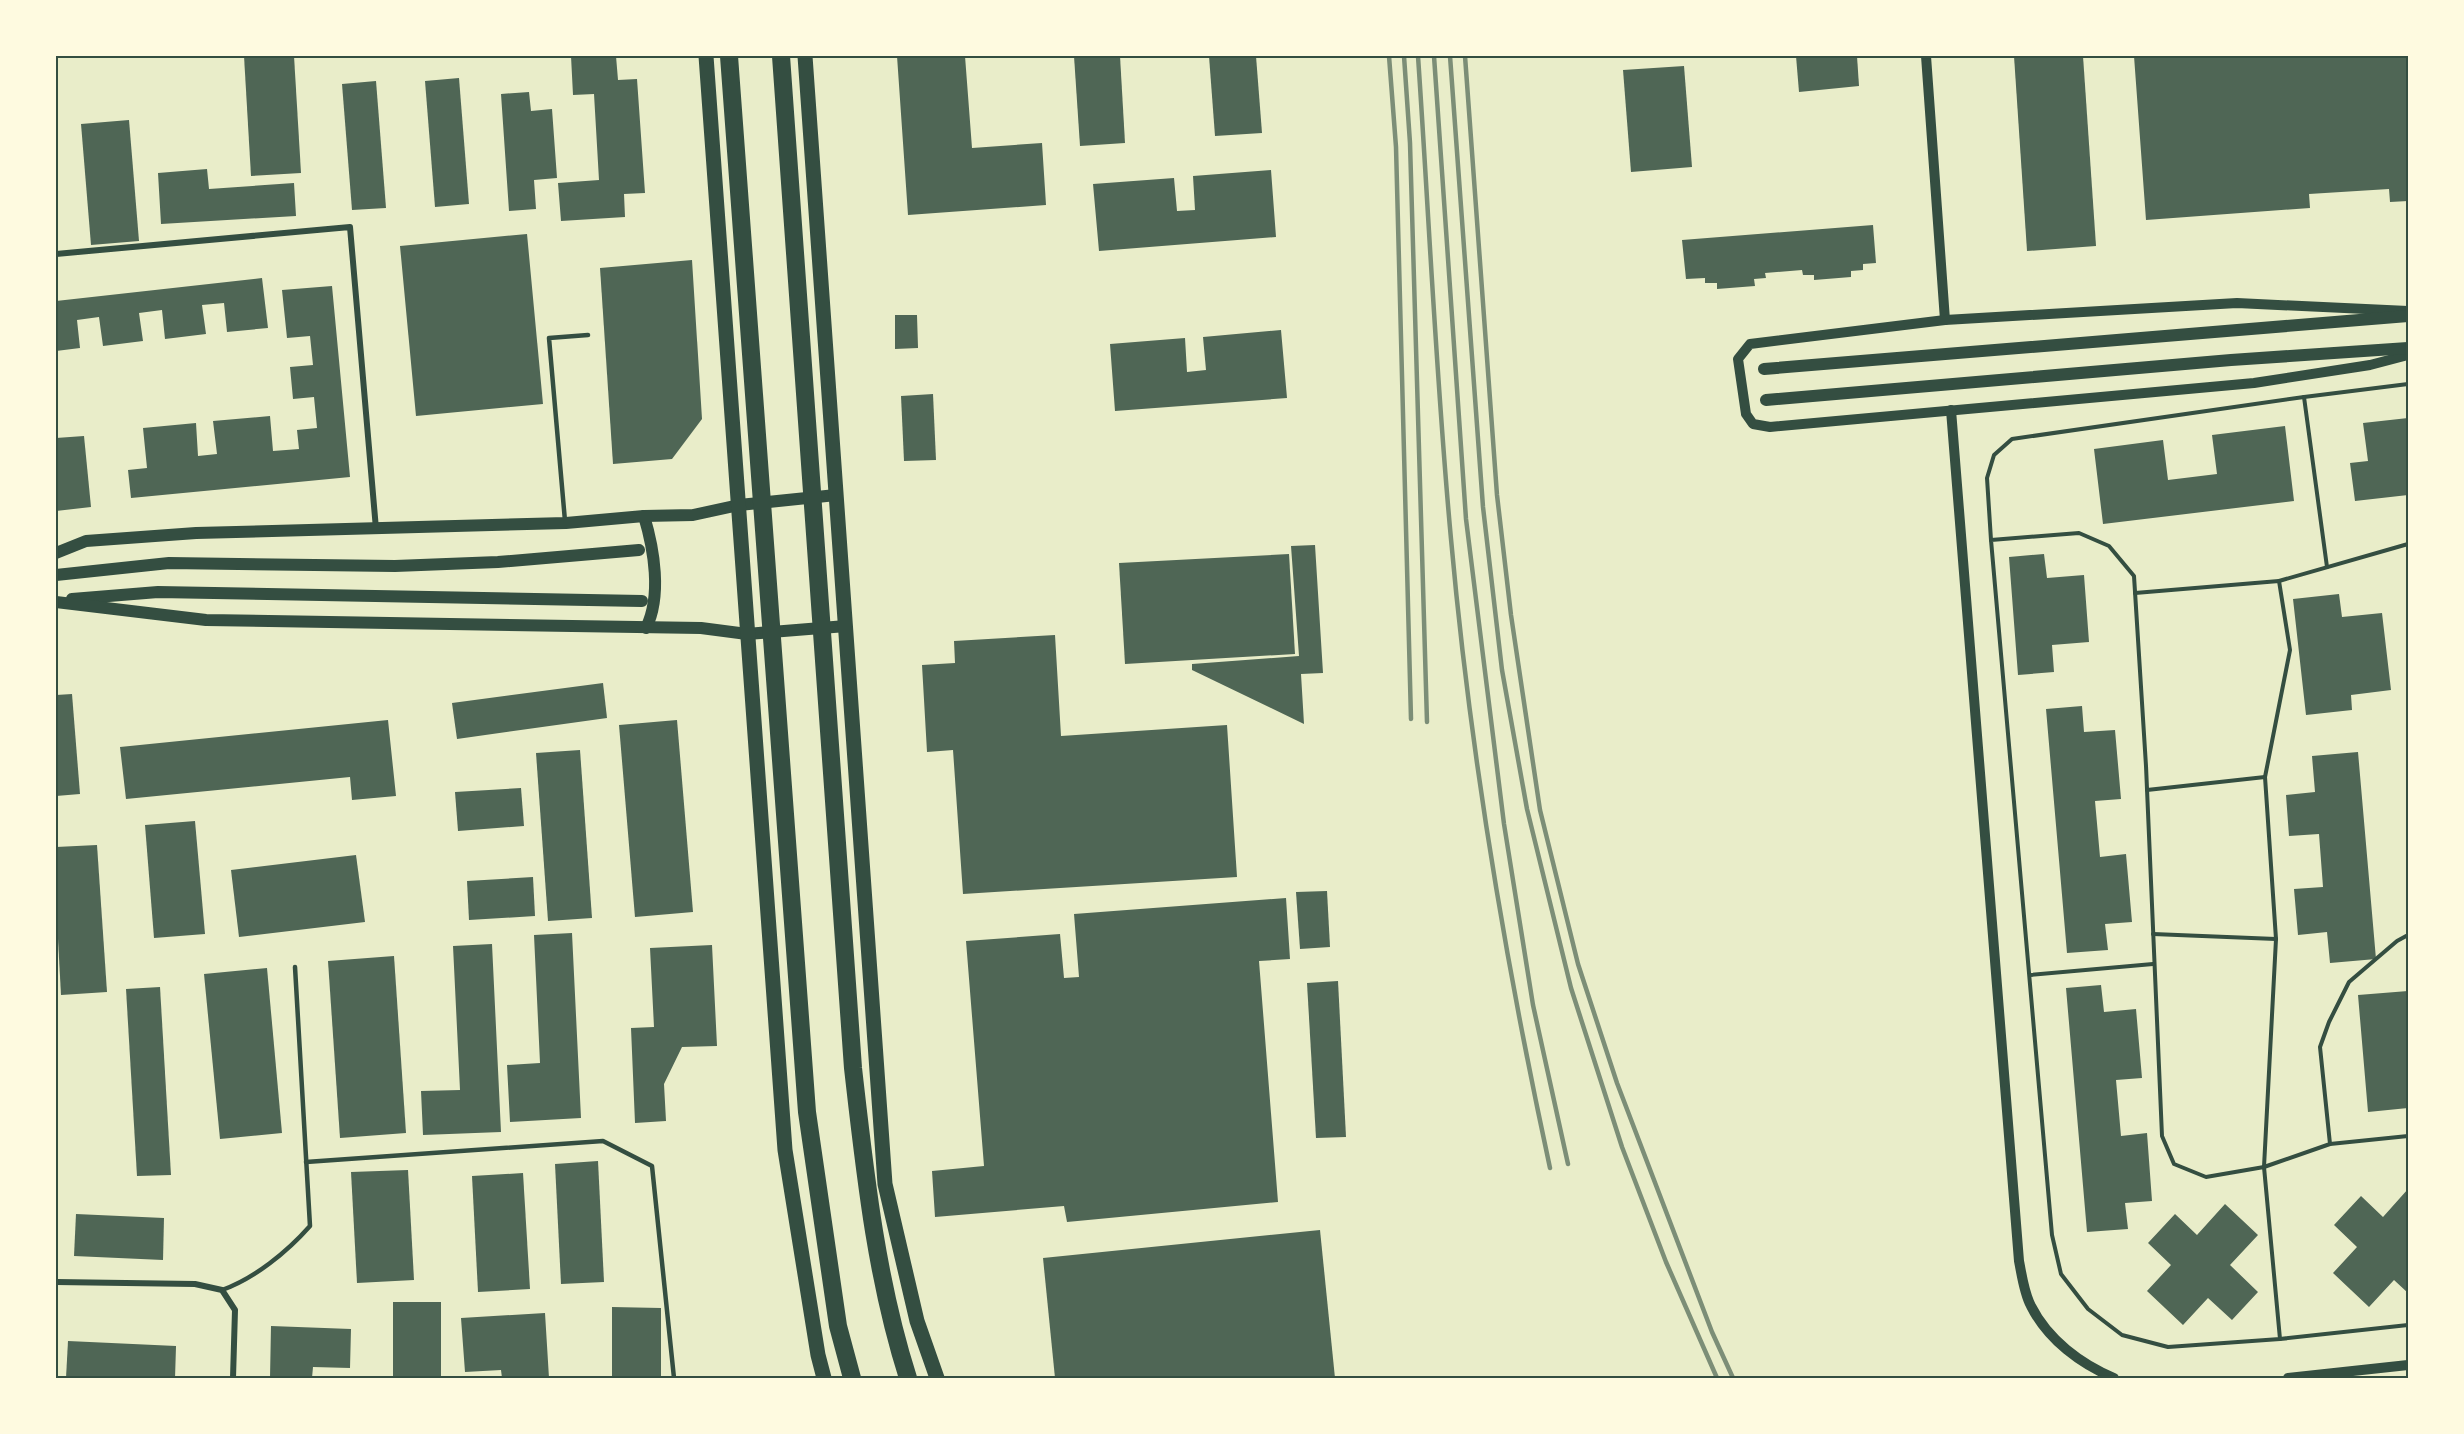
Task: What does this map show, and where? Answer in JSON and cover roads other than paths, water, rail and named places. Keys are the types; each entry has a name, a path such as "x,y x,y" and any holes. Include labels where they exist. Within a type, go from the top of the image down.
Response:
{"highway":[{"path":"729,56 807,1112 838,1326 852,1378"},
{"path":"781,56 852,1068 871,1222 899,1351 908,1378"}],"main road":[{"path":"706,56 784,1150 822,1378"},
{"path":"805,56 885,1184 917,1322 937,1378"},
{"path":"1764,369 2409,316"},
{"path":"1766,400 2230,360 2409,348"},
{"path":"56,554 86,541 97,540 196,533 376,530 566,523 644,516 693,515 739,505 836,495"},
{"path":"644,516 651,538 654,585 653,613 646,628"},
{"path":"56,575 169,563 394,566 498,562 639,550"},
{"path":"56,602 158,592 642,601"},
{"path":"56,602 206,620 701,628 747,634 846,626"}],"street":[{"path":"1926,56 1945,320"},
{"path":"56,254 350,227 376,530"},
{"path":"2409,311 2237,303 1945,320 1750,344 1738,359 1746,414 1753,424 1770,427 2254,383 2370,364 2409,355"},
{"path":"1951,410 2019,1262 2031,1306 2044,1325 2077,1358 2096,1371 2114,1378"},
{"path":"56,1282 195,1284 222,1290 235,1311 233,1378"},
{"path":"2288,1378 2409,1365"}],"lane":[{"path":"566,523 549,338 588,335"},
{"path":"222,1290 244,1282 299,1238 310,1226 295,967"},
{"path":"306,1162 603,1141 652,1166 674,1378"}],"railway":[{"path":"1389,56 1396,147 1411,719"},
{"path":"1404,56 1410,143 1427,722"},
{"path":"1418,56 1446,479 1468,697 1504,933 1550,1168"},
{"path":"1434,56 1466,519 1504,824 1533,1005 1568,1164"},
{"path":"1450,56 1483,507 1502,670 1527,809 1571,988 1622,1147 1666,1262 1717,1378"},
{"path":"1465,56 1497,495 1511,615 1540,810 1578,964 1617,1083 1712,1332 1733,1378"}]}
